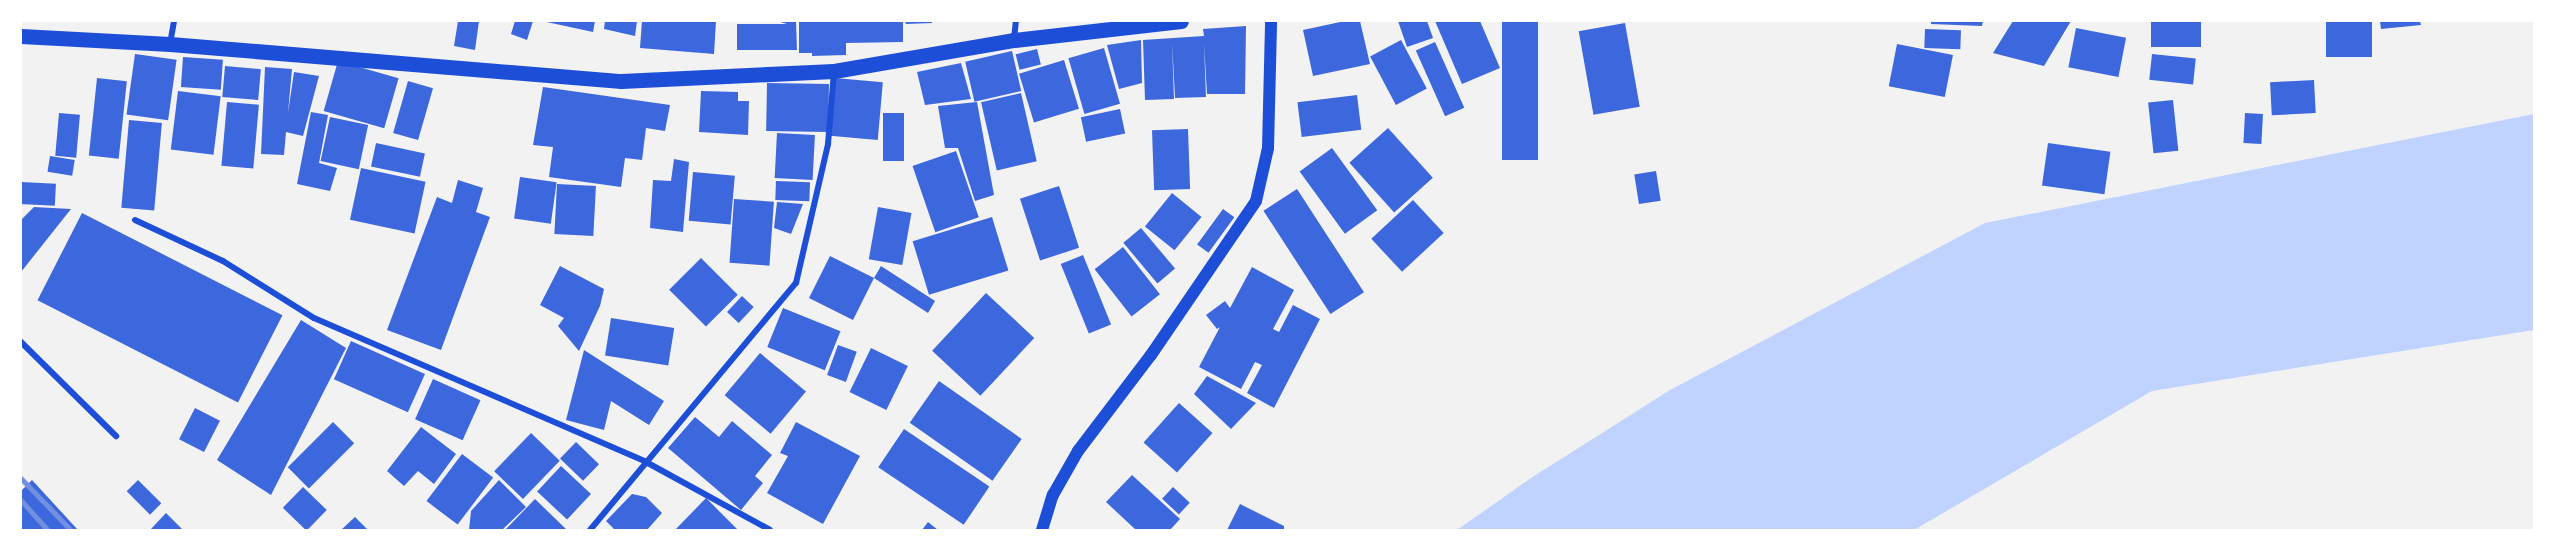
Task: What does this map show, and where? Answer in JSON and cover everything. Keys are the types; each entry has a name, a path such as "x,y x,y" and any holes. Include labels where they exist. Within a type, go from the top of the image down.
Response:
{"main road":[{"path":"21,36 170,44 621,81 834,71 1014,40 1181,21"},
{"path":"1042,530 1053,495 1078,451 1151,356 1256,201 1268,148 1271,21"}],"street":[{"path":"170,44 174,21"},
{"path":"1014,40 1016,21"},
{"path":"590,530 796,283 828,144 834,71"},
{"path":"135,220 223,261 314,318 646,462 770,530"},
{"path":"21,342 116,436"}],"water":[{"path":"2534,114 2534,330 2152,391 1914,530 1457,530 1531,478 1670,390 1985,223"}],"building":[{"path":"458,21 479,21 475,50 454,46"},
{"path":"515,21 533,21 527,40 511,34"},
{"path":"542,21 595,21 593,32"},
{"path":"605,21 637,21 635,36 604,29"},
{"path":"642,21 716,21 714,54 640,48"},
{"path":"777,21 796,21 797,50 737,50 737,24 787,24"},
{"path":"799,21 903,21 903,42 846,43 846,55 812,56 812,53 799,53"},
{"path":"905,21 932,21 932,23 906,24"},
{"path":"1345,21 1360,21 1370,64 1313,76 1303,30"},
{"path":"1398,21 1427,21 1433,38 1407,47"},
{"path":"1435,21 1480,21 1500,68 1462,84"},
{"path":"1502,21 1538,21 1538,160 1502,160"},
{"path":"1931,21 1983,21 1982,26 1931,24"},
{"path":"2013,21 2071,21 2044,66 1993,53"},
{"path":"2151,21 2201,21 2201,47 2151,47"},
{"path":"2326,21 2372,21 2372,57 2326,57"},
{"path":"2380,21 2420,21 2421,25 2381,29"},
{"path":"1625,23 1640,107 1593,115 1579,31"},
{"path":"1246,26 1245,94 1207,94 1204,43 1206,97 1175,98 1172,42 1174,99 1145,100 1143,40 1204,36 1203,29"},
{"path":"2076,28 2126,38 2118,77 2068,67"},
{"path":"1925,29 1961,30 1960,49 1924,48"},
{"path":"1141,40 1142,83 1119,89 1107,45"},
{"path":"1401,40 1427,89 1396,105 1370,56"},
{"path":"1435,42 1464,108 1445,116 1416,51"},
{"path":"1897,44 1953,55 1945,97 1889,86"},
{"path":"1104,48 1120,104 1084,114 1068,58"},
{"path":"1037,49 1041,65 1020,70 1016,54"},
{"path":"1012,51 1021,91 974,102 965,62"},
{"path":"135,54 177,60 168,120 127,114"},
{"path":"2152,54 2196,59 2193,84 2149,80"},
{"path":"183,57 223,60 221,90 181,87"},
{"path":"1064,60 1079,109 1034,123 1019,74"},
{"path":"338,61 399,78 384,128 324,111"},
{"path":"961,63 971,99 925,105 917,72"},
{"path":"225,66 261,69 258,100 222,97"},
{"path":"265,67 292,69 288,113 294,72 319,76 303,136 286,132 284,155 261,154"},
{"path":"97,78 127,81 119,159 89,156"},
{"path":"835,78 883,82 878,140 830,136"},
{"path":"2314,80 2316,113 2272,115 2270,82"},
{"path":"408,81 433,88 418,140 393,133"},
{"path":"767,83 829,84 828,132 766,131"},
{"path":"543,87 670,105 665,131 646,128 642,160 625,158 621,187 549,177 553,147 533,145"},
{"path":"178,91 221,96 213,155 171,150"},
{"path":"701,91 738,92 738,101 749,101 748,135 699,132"},
{"path":"1021,93 1037,161 997,170 981,102"},
{"path":"1357,95 1361,130 1302,137 1297,102"},
{"path":"2173,100 2178,151 2153,153 2148,103"},
{"path":"227,102 259,105 253,169 221,166"},
{"path":"977,102 994,195 975,201 958,148 945,148 938,106"},
{"path":"1120,109 1125,133 1086,142 1081,117"},
{"path":"311,112 328,115 319,163 337,168 330,191 297,184"},
{"path":"59,113 80,115 76,158 55,156"},
{"path":"883,113 904,113 904,161 883,161"},
{"path":"2245,113 2263,114 2261,144 2243,143"},
{"path":"330,117 368,125 359,169 321,161"},
{"path":"129,120 162,123 154,211 121,208"},
{"path":"1388,128 1433,178 1394,213 1349,163"},
{"path":"1188,129 1190,189 1154,190 1152,130"},
{"path":"777,133 815,135 813,180 775,178"},
{"path":"376,143 425,153 420,177 371,166"},
{"path":"2048,143 2110,152 2104,194 2042,186"},
{"path":"1332,148 1377,210 1345,234 1300,172"},
{"path":"956,151 979,217 935,232 913,166"},
{"path":"50,156 75,160 72,176 47,172"},
{"path":"674,159 689,162 683,232 650,228 653,180 671,181"},
{"path":"361,168 426,182 415,234 350,220"},
{"path":"1656,171 1661,201 1639,204 1634,174"},
{"path":"693,172 735,176 731,224 689,221"},
{"path":"520,177 557,182 551,224 514,219"},
{"path":"458,180 483,188 476,212 490,217 441,350 387,330 437,197 452,203"},
{"path":"776,181 810,182 809,201 775,200"},
{"path":"21,182 56,184 55,206 21,204"},
{"path":"557,184 596,186 593,236 554,234"},
{"path":"1059,186 1079,248 1040,260 1020,199"},
{"path":"1297,189 1364,292 1330,314 1263,211"},
{"path":"1172,193 1202,217 1174,250 1145,226"},
{"path":"734,199 774,202 769,266 730,263"},
{"path":"1413,200 1444,233 1402,272 1371,239"},
{"path":"777,202 803,204 791,234 774,228"},
{"path":"34,207 71,209 21,272 21,220"},
{"path":"878,207 911,213 902,265 869,259"},
{"path":"1223,209 1234,217 1208,253 1197,245"},
{"path":"82,213 282,315 238,402 38,300"},
{"path":"992,217 1008,271 929,295 913,241"},
{"path":"1141,228 1175,269 1157,283 1123,243"},
{"path":"1123,247 1160,294 1132,316 1095,269"},
{"path":"1083,255 1111,325 1089,334 1061,264"},
{"path":"830,256 874,278 853,320 809,298"},
{"path":"701,258 738,295 706,327 669,290"},
{"path":"560,266 604,289 600,306 579,351 558,326 564,318 540,305"},
{"path":"881,266 935,301 928,313 874,278"},
{"path":"1252,267 1294,290 1273,329 1279,332 1293,305 1320,319 1274,408 1247,393 1262,365 1255,362 1241,389 1199,367 1220,327 1217,329 1206,315 1225,301 1230,308"},
{"path":"986,293 1034,338 980,396 932,351"},
{"path":"742,296 754,307 739,323 727,312"},
{"path":"783,308 840,331 825,370 767,347"},
{"path":"611,318 674,328 668,366 605,356"},
{"path":"301,320 346,348 271,495 217,460"},
{"path":"351,341 425,374 408,412 334,379"},
{"path":"838,345 857,352 846,382 827,375"},
{"path":"871,348 908,366 886,410 850,392"},
{"path":"584,350 664,401 649,425 611,401 604,430 566,420"},
{"path":"760,353 806,392 771,434 725,395"},
{"path":"1207,376 1256,403 1231,429 1194,394"},
{"path":"433,379 481,400 463,440 415,419"},
{"path":"939,381 1022,439 992,481 910,423"},
{"path":"1179,403 1212,433 1177,472 1144,442"},
{"path":"195,408 220,421 204,452 179,439"},
{"path":"695,417 719,437 732,421 772,455 755,476 763,483 741,510 668,448"},
{"path":"333,422 354,443 309,488 288,467"},
{"path":"796,422 860,456 823,524 767,493 788,456 780,453"},
{"path":"421,427 456,454 434,484 418,471 404,486 387,471"},
{"path":"904,429 989,487 964,525 878,467"},
{"path":"531,433 560,461 523,499 494,471"},
{"path":"576,442 599,464 583,481 560,459"},
{"path":"462,454 493,477 458,525 426,501"},
{"path":"561,466 591,494 567,520 537,492"},
{"path":"1132,475 1180,519 1170,530 1136,530 1106,502"},
{"path":"32,480 78,530 21,530 21,491"},
{"path":"138,480 161,503 150,515 127,491"},
{"path":"499,480 526,507 502,530 469,530 471,511"},
{"path":"303,487 327,510 306,530 283,508"},
{"path":"1173,487 1190,503 1179,514 1162,499"},
{"path":"632,494 646,497 662,513 647,530 615,530 606,521"},
{"path":"706,498 738,530 675,530"},
{"path":"535,499 567,530 505,530"},
{"path":"1240,504 1284,526 1284,530 1227,530"},
{"path":"166,513 183,530 150,530"},
{"path":"355,517 368,530 341,530"},
{"path":"928,522 938,530 922,530"}],"railway":[{"path":"21,478 71,530"},
{"path":"21,500 48,530"}]}
